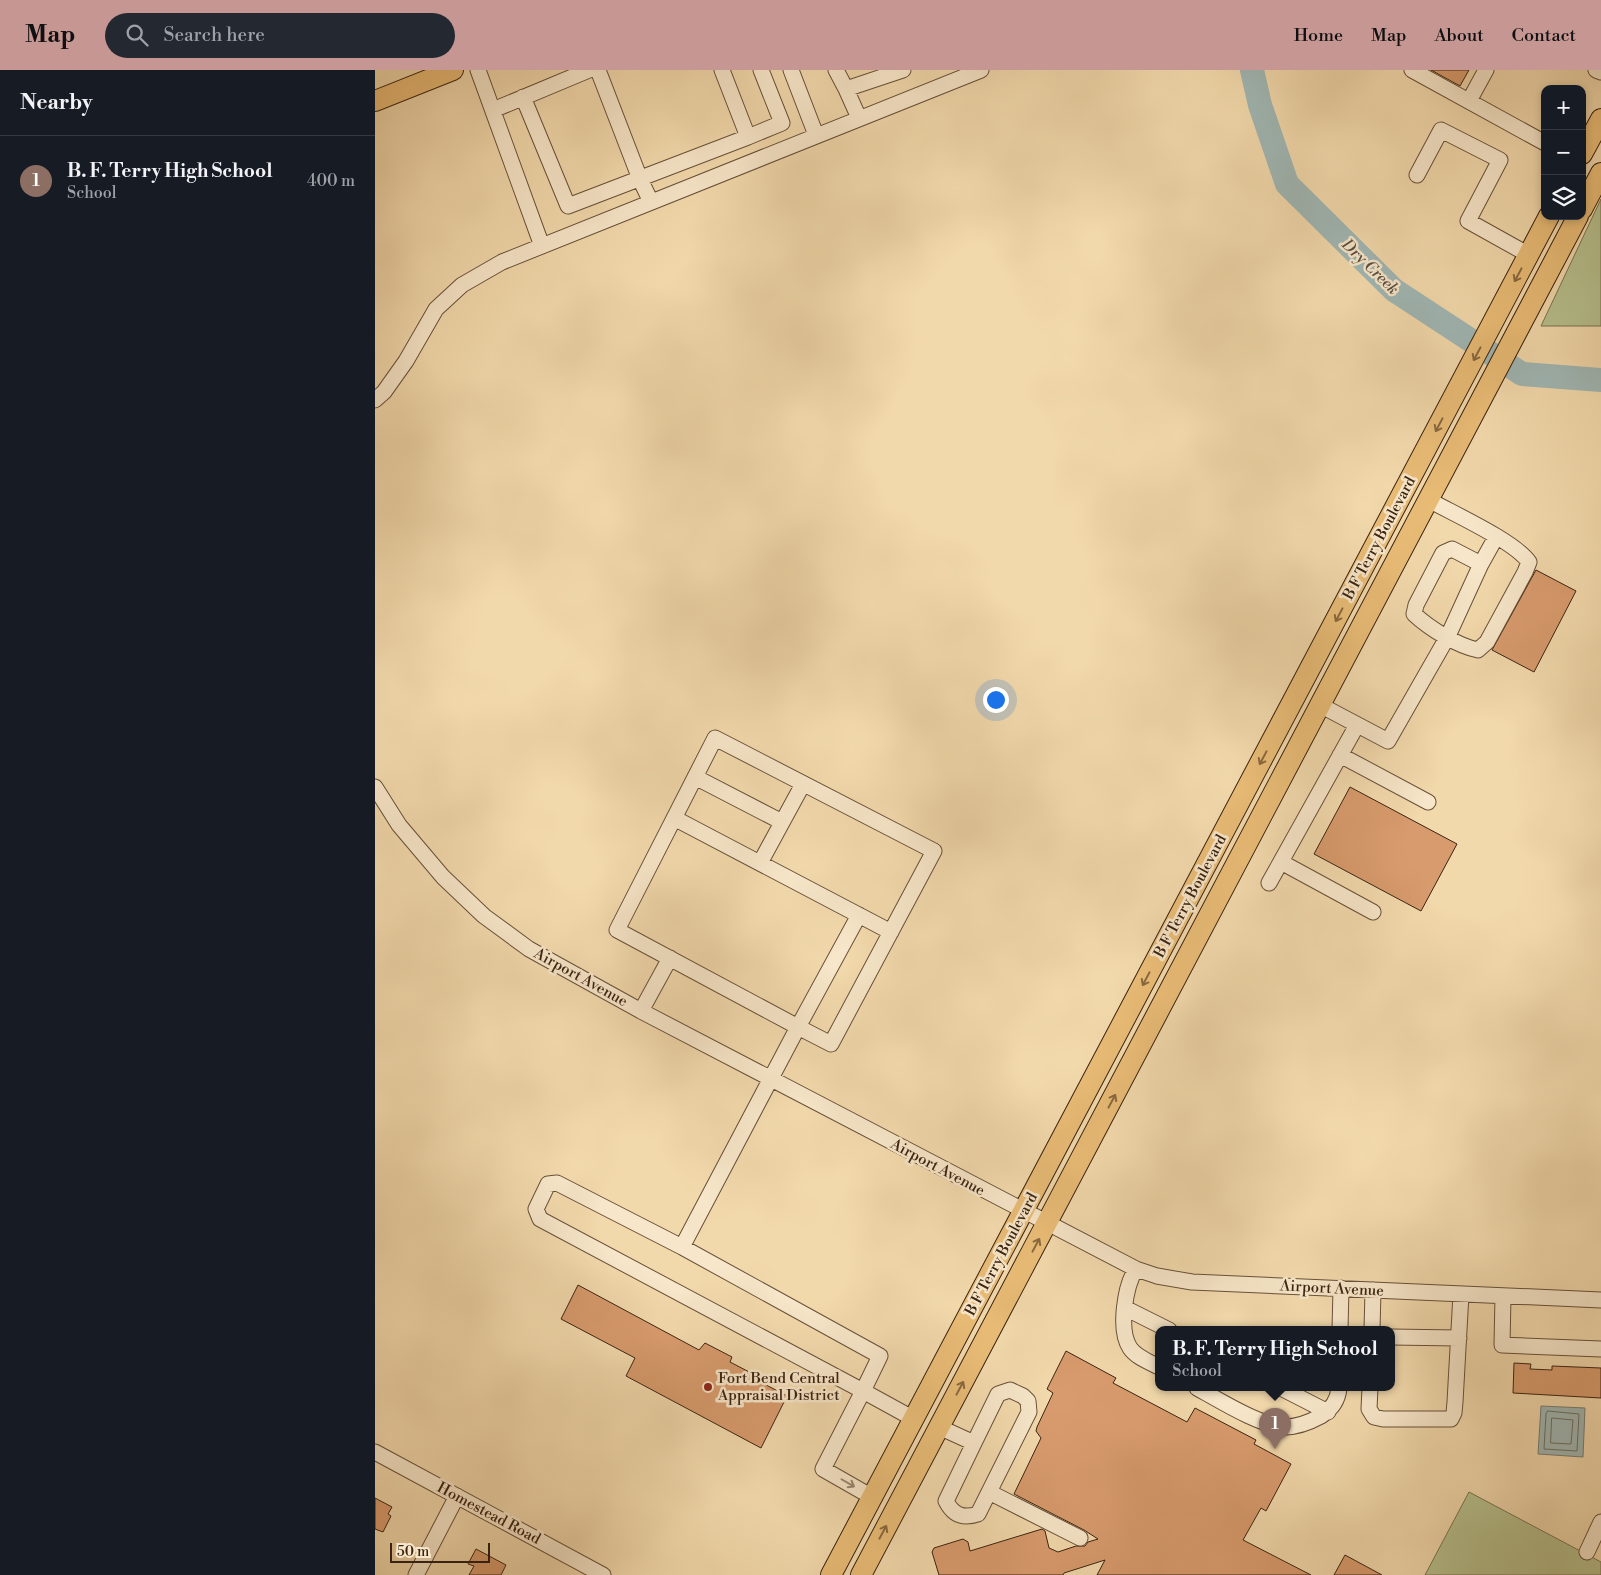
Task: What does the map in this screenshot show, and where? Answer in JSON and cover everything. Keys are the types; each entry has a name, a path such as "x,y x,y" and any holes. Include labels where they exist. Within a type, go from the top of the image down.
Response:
{"main road":[{"path":"375,101 453,70"},
{"path":"1586,147 1601,119"},
{"path":"1586,201 1601,173"},
{"name":"B F Terry Boulevard","path":"831,1575 1547,220"},
{"name":"B F Terry Boulevard","path":"861,1575 1576,220"}],"street":[{"path":"478,70 542,246"},
{"path":"493,110 589,70"},
{"path":"598,70 640,179 651,202"},
{"path":"722,70 749,137"},
{"path":"523,97 567,206 782,123 761,70"},
{"path":"791,70 816,135"},
{"path":"836,70 859,118"},
{"path":"846,90 903,70"},
{"path":"375,400 384,392 406,361 436,309 462,285 502,262 859,118 963,73 981,70"},
{"path":"1412,70 1541,141"},
{"path":"1469,101 1486,70"},
{"path":"1596,70 1601,72"},
{"path":"1417,176 1441,130 1500,160 1468,221 1529,255"},
{"path":"1429,500 1496,537 1524,555 1529,562 1487,642 1479,650 1468,648 1424,624 1414,614 1416,605 1443,553 1452,549 1481,564"},
{"path":"1320,705 1388,741 1448,636 1481,564 1496,537"},
{"path":"1269,884 1357,725"},
{"path":"715,738 934,852 831,1044 617,930 695,777 715,738"},
{"path":"1340,755 1428,802"},
{"path":"695,777 781,822"},
{"path":"759,863 803,784"},
{"name":"Airport Avenue","path":"375,787 399,825 443,877 484,916 529,949 641,1011 1135,1269 1157,1276 1192,1282 1601,1300"},
{"path":"674,818 891,932"},
{"path":"1281,862 1373,912"},
{"path":"682,1247 859,915"},
{"path":"641,1011 670,958"},
{"path":"872,1497 823,1469 863,1391 880,1356 682,1247 557,1183 547,1184 535,1209 540,1219 863,1391 914,1419"},
{"path":"1135,1269 1131,1277 1125,1308 1124,1328 1130,1349 1155,1365"},
{"path":"1340,1326 1341,1288"},
{"path":"1372,1326 1373,1290"},
{"path":"1370,1391 1369,1409 1375,1417 1383,1419 1451,1419 1454,1413 1455,1402 1461,1294"},
{"path":"1503,1296 1502,1345 1601,1349"},
{"path":"1125,1308 1161,1326"},
{"path":"1395,1337 1459,1338"},
{"path":"1010,1390 1023,1396 1028,1401 1029,1412 977,1514 968,1517 960,1516 951,1510 947,1501 974,1443 998,1394 1010,1390"},
{"path":"1203,1391 1254,1419 1284,1427 1300,1425 1328,1412 1336,1402 1338,1391"},
{"path":"1287,1391 1328,1412"},
{"path":"939,1426 974,1443"},
{"name":"Homestead Road","path":"375,1452 603,1575"},
{"path":"989,1492 1080,1538"},
{"path":"416,1575 457,1496"},
{"path":"1587,1552 1601,1522"}],"green space":[{"path":"1601,199 1601,326 1541,326"},
{"path":"1469,1492 1601,1562 1601,1575 1425,1575"}],"water":[{"path":"1541,1406 1585,1408 1583,1457 1538,1454"}],"building":[{"path":"1431,70 1469,70 1460,86"},
{"path":"1536,570 1576,591 1534,672 1492,650"},
{"path":"1350,787 1457,844 1421,911 1314,854"},
{"name":"Fort Bend Central Appraisal District","path":"578,1285 699,1350 705,1343 732,1357 730,1362 755,1375 753,1378 787,1396 761,1448 626,1376 635,1358 561,1319"},
{"path":"1066,1351 1116,1378 1113,1383 1187,1422 1195,1408 1256,1440 1254,1444 1291,1464 1266,1511 1261,1508 1243,1540 1311,1575 1097,1575 1105,1560 1064,1573 1063,1575 939,1575 932,1552 934,1548 963,1539 968,1542 970,1551 1042,1529 1045,1531 1049,1548 1058,1552 1076,1546 1085,1546 1088,1542 1098,1539 1014,1494 1041,1438 1036,1431 1037,1427 1053,1393 1047,1389"},
{"path":"1514,1363 1531,1364 1530,1369 1552,1370 1552,1366 1601,1368 1601,1398 1513,1393"},
{"path":"375,1498 392,1507 388,1514 391,1516 383,1532 375,1529"},
{"path":"476,1549 506,1565 501,1575 469,1575 474,1566 468,1564"},
{"path":"1345,1555 1382,1575 1334,1575"}],"waterway":[{"name":"Dry Creek","path":"1252,70 1260,105 1287,184 1394,290 1522,374 1601,380"}],"place":[{"name":"Fort Bend Central Appraisal District","path":"708,1387"},
{"name":"B. F. Terry High School","path":"1275,1449"}]}
